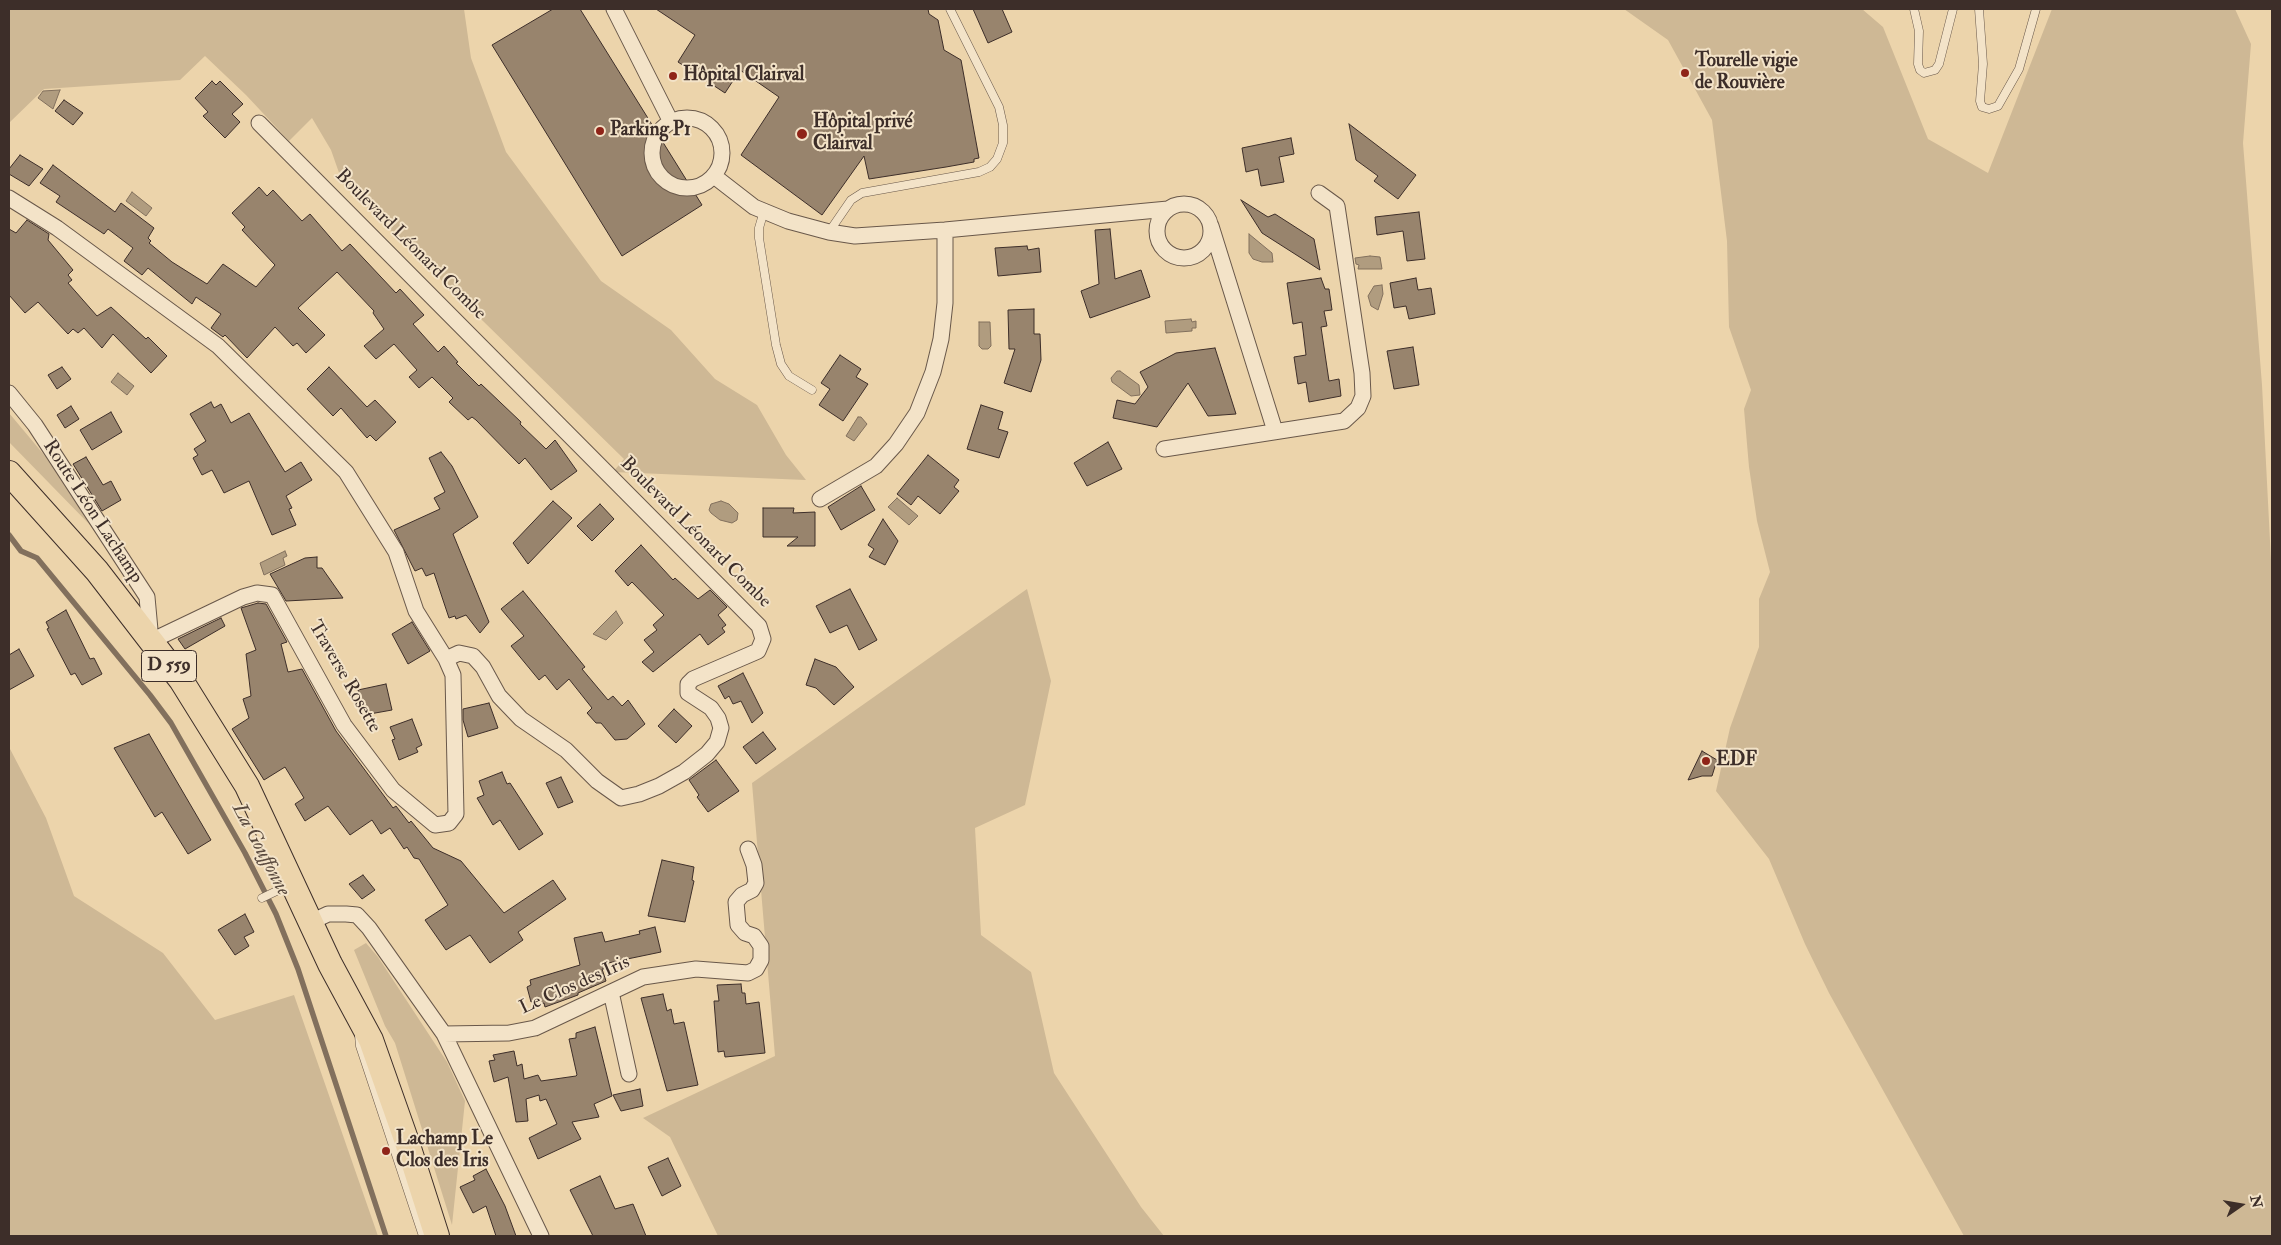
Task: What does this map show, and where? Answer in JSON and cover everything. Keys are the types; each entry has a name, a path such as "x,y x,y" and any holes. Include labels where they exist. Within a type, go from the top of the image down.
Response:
{"main road":[{"name":"Route Léon Lachamp","path":"9,473 97,571 181,680 247,786 294,883 330,964 371,1040 406,1139 437,1236"}],"street":[{"path":"614,9 671,122"},
{"path":"621,9 628,36"},
{"path":"686,118 701,120 710,126 719,138 723,152 721,165 714,176 705,184 685,188 679,188 669,183 660,175 654,164 652,148 658,133 671,122 686,118"},
{"name":"Boulevard Léonard Combe","path":"260,123 759,626 763,638 758,651 693,679 688,684 688,693 711,708 718,718 721,728 717,742 707,754 684,772 659,786 639,794 620,798 597,781 566,750 521,719 499,696 483,667 473,656 459,653 446,659"},
{"path":"714,176 759,209 800,226 855,236 945,230 1168,209 1186,204 1195,206 1208,218 1276,431"},
{"path":"1164,449 1344,421 1358,408 1363,396 1362,373 1337,206 1318,193"},
{"path":"9,198 57,228 218,346 346,472 396,552 416,610 446,659"},
{"path":"1168,209 1158,223 1157,232 1163,248 1178,257 1195,255 1202,250 1208,244 1210,226"},
{"path":"820,499 876,466 896,444 917,413 933,372 941,339 945,304 945,230"},
{"name":"Route Léon Lachamp","path":"9,393 35,425 147,597 150,641"},
{"name":"Traverse Rosette","path":"150,641 243,597 257,593 272,595 344,725 393,790 436,825 449,823 456,814 453,675 446,659"},
{"name":"Le Clos des Iris","path":"444,1034 509,1033 536,1028 643,977 696,969 748,973 756,969 761,960 761,946 754,936 745,933 738,925 736,902 742,895 752,890 756,882 754,865 748,849"},
{"path":"311,922 328,914 357,915 369,928 444,1034 541,1236"},
{"path":"611,992 629,1074"}],"lane":[{"path":"829,232 851,200 862,193 979,172 990,167 997,159 1003,143 1003,125 999,107 950,9"},
{"path":"1914,9 1919,31 1918,64 1920,70 1924,73 1929,73 1935,70 1943,56 1953,9"},
{"path":"1979,9 1983,64 1980,101 1982,107 1989,109 1998,106 2019,69 2036,9"},
{"path":"759,209 759,238 780,358 789,376 812,390"},
{"path":"262,898 294,883"},
{"path":"358,1013 360,1046 423,1236"}],"shaded area":[{"path":"9,9 464,9 471,58 506,152 601,281 671,330 715,379 757,405 786,455 806,480 613,472 624,459 343,184 331,150 312,118 289,141 246,95 205,56 180,80 44,89 9,123"},
{"path":"1624,9 1862,9 1883,27 1928,139 1988,173 2052,9 2235,9 2251,44 2243,143 2262,385 2272,580 2272,1236 1964,1236 1829,993 1805,944 1769,859 1716,791 1730,728 1759,647 1759,599 1770,572 1757,521 1749,467 1744,409 1751,390 1729,327 1727,241 1712,120 1668,40"},
{"path":"60,90 53,109 38,98 43,91"},
{"path":"132,192 152,208 146,216 126,201"},
{"path":"1249,234 1272,253 1273,262 1262,262 1253,259 1249,253"},
{"path":"1380,257 1382,269 1358,269 1359,265 1356,264 1355,258"},
{"path":"1382,285 1383,294 1378,310 1371,306 1368,296 1374,286"},
{"path":"1191,319 1192,322 1196,321 1196,328 1192,328 1192,331 1166,333 1165,321"},
{"path":"979,322 990,322 991,346 988,349 982,349 979,346"},
{"path":"1117,371 1120,371 1139,385 1140,395 1131,396 1112,382 1111,378"},
{"path":"118,373 134,386 127,395 111,382"},
{"path":"9,413 45,456 91,526 9,442"},
{"path":"858,417 861,417 867,424 854,441 846,436"},
{"path":"897,498 918,516 909,525 888,507"},
{"path":"721,501 729,504 738,513 737,520 732,523 720,520 711,513 709,510 711,504"},
{"path":"285,551 287,556 283,558 285,565 264,575 260,563"},
{"path":"1027,589 1051,681 1025,805 975,828 981,935 1031,972 1054,1073 1141,1207 1164,1236 718,1236 670,1137 643,1118 775,1056 752,783"},
{"path":"616,611 623,623 606,640 593,634"},
{"path":"9,747 46,818 74,896 163,953 215,1020 294,995 378,1236 9,1236"},
{"path":"366,943 378,957 447,1062 465,1101 452,1225 395,1043 385,1026 354,950"}],"building":[{"name":"Parking P1","path":"553,9 580,9 702,205 622,256 492,45"},
{"path":"656,9 928,9 929,14 938,20 944,50 961,60 979,158 974,159 974,162 869,179 864,156 822,215 741,155 779,97 740,70 725,93 678,62 695,35"},
{"path":"973,9 1002,9 1012,32 988,43"},
{"path":"212,81 216,85 220,81 243,104 232,114 240,122 225,138 203,116 208,112 195,98"},
{"path":"64,100 83,113 73,125 55,111"},
{"path":"1349,124 1416,175 1398,199 1374,181 1378,176 1356,160"},
{"path":"1291,138 1294,154 1279,157 1284,182 1261,186 1258,169 1246,172 1242,148"},
{"path":"20,155 43,169 29,186 9,174 9,169"},
{"path":"53,165 115,212 121,203 154,228 148,238 151,241 149,243 172,262 207,284 223,264 256,287 275,265 242,230 245,227 232,213 259,187 267,196 273,190 302,221 310,214 342,251 350,244 396,293 400,289 424,315 413,324 438,352 444,346 458,362 456,363 479,386 481,384 521,422 520,424 546,449 555,440 577,471 551,490 525,458 519,464 476,420 472,417 468,420 449,402 453,398 432,377 419,388 409,377 417,370 394,344 376,359 364,346 384,329 373,313 374,311 337,272 298,308 325,335 306,353 297,343 293,346 275,327 247,358 225,335 223,337 211,328 221,314 196,297 192,304 148,268 142,275 124,261 133,248 108,229 104,234 56,202 60,196 40,183"},
{"path":"1241,200 1268,217 1275,214 1314,239 1320,270 1262,233"},
{"path":"1419,212 1425,259 1407,261 1403,231 1377,235 1375,217"},
{"path":"27,220 49,234 48,240 73,270 68,275 72,280 68,283 97,316 111,307 146,339 148,337 167,356 151,373 113,334 102,348 84,328 78,333 73,329 68,334 38,302 25,313 9,295 9,229 16,233"},
{"path":"1110,229 1115,279 1141,270 1150,297 1090,318 1081,291 1099,284 1095,230"},
{"path":"1027,246 1028,250 1039,248 1041,272 998,276 995,248"},
{"path":"1321,278 1325,289 1329,289 1332,310 1324,311 1327,326 1321,327 1329,381 1339,379 1341,396 1309,402 1306,382 1298,384 1294,357 1306,355 1302,322 1293,324 1287,283"},
{"path":"1416,278 1418,290 1431,288 1435,314 1409,319 1406,306 1394,308 1390,283"},
{"path":"1034,309 1034,334 1040,334 1041,360 1031,392 1004,383 1015,349 1009,349 1008,310"},
{"path":"1413,347 1419,385 1394,389 1387,351"},
{"path":"1215,348 1236,414 1208,416 1188,383 1157,427 1113,418 1117,400 1135,404 1148,387 1140,372 1176,353"},
{"path":"840,355 861,369 856,377 868,384 843,421 819,405 830,389 821,383"},
{"path":"62,367 71,379 57,389 48,375"},
{"path":"329,367 367,407 375,400 396,422 376,441 370,435 367,438 341,408 333,416 307,389"},
{"path":"211,402 214,408 221,404 231,423 249,413 285,472 301,462 312,480 286,496 292,508 289,509 296,525 272,535 249,481 224,493 212,470 202,475 193,458 198,455 194,449 206,441 190,414"},
{"path":"981,405 1003,412 998,429 1008,432 999,458 967,449"},
{"path":"71,406 79,419 65,428 57,415"},
{"path":"111,412 122,432 92,450 80,430"},
{"path":"1108,442 1122,469 1087,486 1074,463"},
{"path":"441,452 452,466 478,517 453,534 489,622 480,633 466,615 456,619 455,616 449,618 434,573 426,576 422,568 415,571 394,530 440,509 434,498 445,492 429,458"},
{"path":"928,455 959,480 954,487 959,491 940,514 918,496 911,505 897,494"},
{"path":"86,457 103,485 111,481 121,500 102,511 73,464"},
{"path":"861,486 875,510 841,530 828,507"},
{"path":"553,501 572,518 528,564 513,543"},
{"path":"600,504 614,519 592,541 577,526"},
{"path":"763,508 794,508 793,513 815,512 815,546 787,546 798,537 763,537"},
{"path":"883,519 898,541 885,565 869,557 874,549 868,545"},
{"path":"641,545 673,580 675,578 698,599 710,590 727,607 718,615 726,625 722,628 725,632 708,645 700,634 653,672 642,662 654,652 644,640 657,630 653,625 664,615 632,582 628,586 615,571"},
{"path":"317,557 317,568 322,568 343,598 286,601 270,574 305,558"},
{"path":"850,589 877,640 859,650 847,625 830,633 816,606"},
{"path":"523,591 585,667 582,669 608,700 613,696 622,706 628,700 645,724 627,739 615,740 601,723 596,723 587,713 592,708 569,679 557,690 545,675 539,680 511,646 524,636 501,609"},
{"path":"258,603 266,604 287,642 281,644 288,672 302,669 336,731 393,808 396,806 409,823 411,821 433,848 461,861 504,913 553,880 566,899 518,932 523,940 490,963 470,935 446,950 425,920 448,905 419,859 414,858 407,847 404,849 390,828 381,834 372,820 350,835 328,806 305,821 295,804 304,798 285,767 264,780 232,729 249,718 243,699 251,696 246,654 256,650 241,608"},
{"path":"66,610 90,659 94,658 102,674 82,685 75,673 71,675 47,629 49,628 46,622"},
{"path":"221,618 225,626 185,649 178,639"},
{"path":"412,622 430,651 408,664 392,634"},
{"path":"19,649 34,676 9,690 9,655"},
{"path":"815,659 836,667 854,687 834,705 816,688 806,685"},
{"path":"743,673 763,713 752,723 741,701 733,704 729,696 725,699 718,686"},
{"path":"386,684 392,710 364,715 358,690"},
{"path":"489,703 498,728 468,737 463,720 463,709"},
{"path":"674,709 692,726 676,743 658,726"},
{"path":"412,719 422,745 416,748 418,752 399,760 392,740 395,739 390,727"},
{"path":"763,732 776,749 756,764 743,747"},
{"path":"149,734 211,840 188,854 162,812 155,817 114,748"},
{"name":"EDF","path":"1702,751 1717,760 1712,776 1702,776 1688,780"},
{"path":"716,760 739,791 708,812 697,797 699,795 689,780"},
{"path":"502,772 507,784 510,783 543,834 519,850 500,820 493,825 477,798 484,795 479,781"},
{"path":"561,777 573,802 558,808 546,783"},
{"path":"662,860 694,867 692,880 694,881 685,922 648,916"},
{"path":"363,875 375,890 362,899 349,884"},
{"path":"245,914 254,932 244,937 249,946 235,955 218,930"},
{"path":"655,927 661,952 608,963 609,968 602,969 606,981 578,993 578,995 545,1007 544,1003 538,1005 537,999 531,1002 527,987 531,985 530,980 580,965 574,938 602,932 605,942 640,934 639,931"},
{"path":"741,984 742,993 745,993 746,1004 759,1002 765,1053 725,1057 724,1051 718,1052 714,1001 719,1001 717,985"},
{"path":"663,994 667,1011 671,1009 674,1024 684,1022 698,1085 667,1091 641,998"},
{"path":"595,1027 612,1096 594,1104 599,1117 572,1122 581,1139 538,1159 529,1138 557,1124 546,1099 540,1101 539,1095 526,1099 528,1121 516,1122 508,1077 494,1082 489,1061 495,1060 493,1055 514,1051 517,1066 522,1064 524,1079 538,1075 541,1081 576,1076 569,1039 576,1038 576,1033"},
{"path":"640,1089 643,1106 621,1111 613,1095"},
{"path":"668,1158 681,1186 662,1196 648,1167"},
{"path":"486,1169 505,1206 516,1236 496,1236 486,1206 473,1213 460,1187 475,1180 473,1176"},
{"path":"600,1176 615,1209 633,1204 646,1236 593,1236 570,1190"}],"waterway":[{"name":"La Gouffonne","path":"9,535 21,551 37,558 171,723 245,853 276,914 298,969 386,1236"}],"place":[{"name":"Tourelle vigie de Rouvière","path":"1685,73"},
{"name":"Hôpital Clairval","path":"673,76"},
{"name":"Parking P1","path":"600,131"},
{"name":"Hôpital privé Clairval","path":"802,134"},
{"name":"EDF","path":"1706,761"},
{"name":"Lachamp Le Clos des Iris","path":"386,1151"}]}
